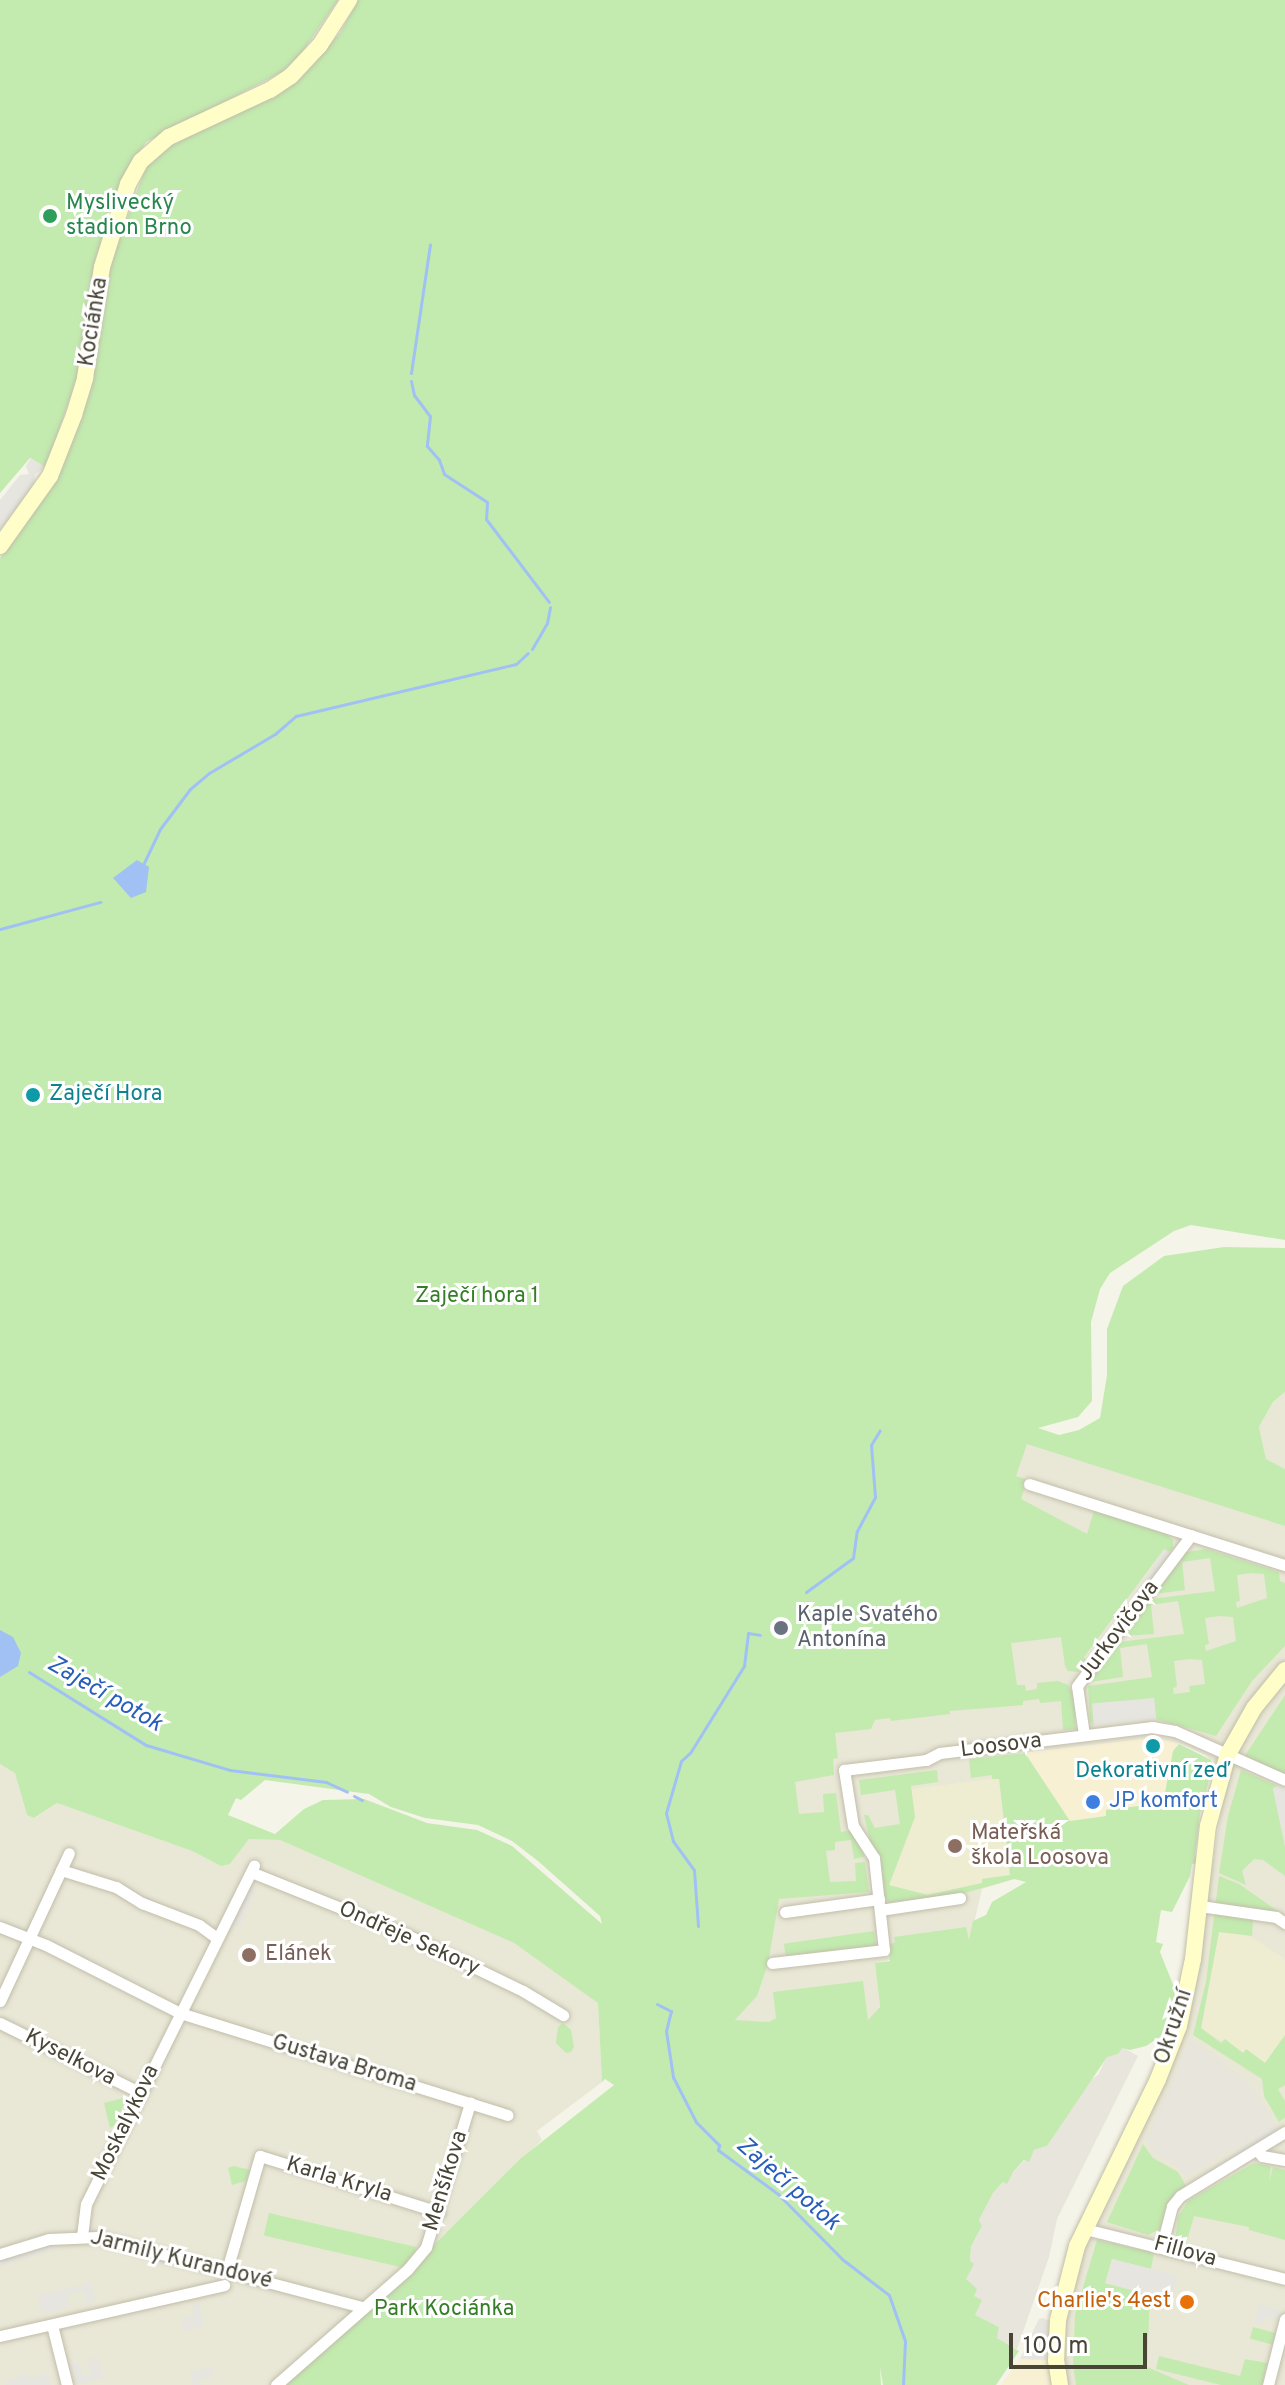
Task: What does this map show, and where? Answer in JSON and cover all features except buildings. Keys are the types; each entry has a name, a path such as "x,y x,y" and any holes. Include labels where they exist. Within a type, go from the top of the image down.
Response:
{"street":[{"name":"Kociánka","path":"0,546 50,476 74,415 85,378 102,267 128,184 141,161 169,137 291,76 320,45 349,0"},
{"path":"1029,1484 1285,1565"},
{"name":"Jurkovičova","path":"1084,1735 1077,1686 1191,1535"},
{"name":"Okružní","path":"1060,2385 1056,2361 1058,2320 1077,2246 1158,2079 1179,2026 1200,1906 1208,1826 1228,1754 1254,1708 1285,1670"},
{"name":"Loosova","path":"772,1963 884,1950 874,1858 853,1826 844,1770 926,1760 940,1753 1152,1727 1175,1731 1285,1780"},
{"path":"0,2001 69,1853"},
{"name":"Ondřeje Sekory","path":"217,1938 252,1869 403,1933 523,1991 563,2015"},
{"path":"61,1870 116,1887 142,1903 199,1925 217,1938 180,2013"},
{"path":"785,1912 960,1898"},
{"path":"1200,1906 1276,1917 1285,1923"},
{"name":"Gustava Broma","path":"0,1927 28,1937 180,2013 508,2115"},
{"name":"Moskalykova","path":"82,2236 86,2204 180,2013"},
{"name":"Kyselkova","path":"0,2023 141,2093"},
{"name":"Menšíkova","path":"276,2385 426,2247 470,2103"},
{"path":"1162,2245 1172,2206 1180,2196 1285,2132"},
{"path":"1257,2150 1262,2156 1285,2160"},
{"name":"Karla Kryla","path":"227,2270 260,2156 439,2212"},
{"name":"Fillova","path":"1085,2229 1162,2245 1285,2279"},
{"name":"Jarmily Kurandové","path":"0,2254 49,2239 82,2236 227,2270 362,2307"},
{"path":"0,2336 224,2285"},
{"path":"1268,2385 1285,2319"},
{"path":"52,2325 67,2385"}],"shaded area":[{"path":"31,458 45,467 35,474 34,485 0,530 0,500 20,475 29,474 26,466"},
{"path":"1285,1392 1285,1469 1266,1459 1259,1427 1273,1402"},
{"path":"983,1424 1285,1507 1285,1660 1241,1714 1217,1765 1184,1745 1155,1738 970,1759 992,1775 1014,1879 982,1889 969,1944 875,1963 880,2007 868,2021 777,2033 735,2020 757,1995 768,1964 761,1786"},
{"path":"1164,1549 1169,1552 1100,1668 1094,1665"},
{"path":"1285,1679 1285,2385 1067,2385 1063,2334 1083,2249 1148,2113 1208,1892 1227,1775 1261,1708"},
{"path":"1154,1698 1156,1719 1094,1724 1092,1703"},
{"path":"1154,1738 1179,1744 1173,1751 1163,1803 1106,1810 1106,1816 1070,1821 1025,1753"},
{"path":"0,1764 15,1772 27,1815 35,1818 57,1803 192,1851 221,1866 230,1864 249,1839 280,1840 514,1943 598,2002 602,2082 537,2131 542,2140 425,2254 281,2385 0,2385"},
{"name":"Mateřská škola Loosova","path":"999,1778 1010,1875 982,1879 982,1883 927,1895 889,1886 915,1817 911,1789"},
{"path":"1278,1786 1285,1789 1285,1846 1273,1788"},
{"path":"248,1888 255,1891 240,1927 233,1924"},
{"path":"1219,1932 1247,1934 1285,1959 1285,2035 1265,2063 1247,2050 1244,2053 1201,2029"},
{"path":"1191,2039 1222,2061 1257,2093 1275,2124 1185,2177 1178,2166 1153,2152 1146,2140"},
{"path":"1122,2047 1138,2056 1057,2219 1049,2257 1017,2349 996,2338 999,2327 974,2315 973,2296 966,2279 973,2264 970,2262 971,2248 982,2226 979,2220 993,2193 1025,2160 1028,2161 1034,2150 1047,2146 1090,2080 1098,2075 1107,2056 1118,2054"},
{"path":"1275,2124 1282,2134 1197,2193 1190,2184"},
{"path":"55,2243 56,2249 0,2266 0,2259"},
{"path":"106,2245 310,2296 309,2300 105,2249"},
{"path":"1112,2259 1178,2275 1172,2300 1106,2283"},
{"path":"91,2283 95,2301 87,2303 84,2291 67,2294 70,2307 42,2314 38,2295"},
{"path":"199,2302 204,2326 184,2331 181,2319 195,2315 192,2303"},
{"path":"1259,2305 1279,2310 1277,2320 1265,2317 1263,2324 1254,2322"},
{"path":"1039,2319 1049,2321 1048,2360 1052,2385 1001,2385 1020,2359"},
{"path":"1039,2319 1049,2321 1048,2360 1020,2359"},
{"path":"99,2357 104,2378 76,2384 71,2364 79,2362 83,2376 91,2374 88,2360"},
{"path":"212,2367 214,2376 200,2379 201,2385 193,2385 190,2372"},
{"path":"26,2373 31,2378 48,2374 51,2385 7,2385 6,2382"}],"green space":[{"name":"Myslivecký stadion Brno","path":"0,0 338,0 301,54 282,72 146,142 121,182 110,213 95,266 78,376 45,467 30,458 0,493"},
{"path":"358,0 1285,0 1285,1240 1191,1225 1174,1231 1110,1273 1100,1289 1091,1322 1092,1401 1078,1417 1038,1428 1059,1435 1079,1430 1100,1418 1107,1375 1107,1329 1123,1286 1164,1256 1224,1247 1285,1248 1285,1392 1273,1402 1259,1427 1266,1459 1285,1469 1285,1526 1027,1444 1016,1476 1027,1480 1021,1499 1087,1534 1094,1511 1167,1534 1173,1540 1173,1548 1169,1552 1164,1549 1084,1657 1088,1661 1078,1672 1068,1671 1065,1666 1061,1637 1011,1643 1017,1685 1025,1685 1026,1691 1037,1689 1037,1683 1058,1681 1068,1685 1075,1697 1075,1729 1063,1730 1061,1701 1040,1703 1039,1699 1023,1701 1023,1705 950,1711 950,1714 891,1721 890,1718 875,1720 871,1729 835,1733 838,1758 833,1759 834,1775 795,1782 799,1814 824,1812 823,1794 836,1793 841,1832 853,1830 863,1846 864,1857 854,1859 851,1840 835,1842 835,1850 826,1851 830,1882 856,1881 855,1863 865,1862 869,1892 779,1899 768,1964 757,1996 735,2020 769,2022 776,2018 773,1992 863,1981 868,2020 880,2007 875,1963 890,1961 888,1944 895,1943 894,1937 966,1927 969,1940 973,1921 986,1915 992,1902 1026,1882 1014,1879 954,1896 889,1902 883,1897 864,1815 868,1815 875,1828 900,1824 895,1790 861,1795 859,1780 937,1770 938,1782 911,1786 915,1817 889,1885 928,1895 982,1883 982,1879 1010,1875 999,1779 992,1779 992,1775 971,1778 969,1759 1025,1753 1070,1821 1106,1816 1106,1810 1163,1803 1173,1751 1179,1744 1211,1760 1213,1765 1200,1814 1195,1854 1198,1863 1192,1864 1190,1876 1172,1912 1161,1910 1156,1942 1163,1944 1160,1952 1178,1997 1169,2031 1146,2046 1130,2050 1122,2048 1118,2054 1107,2057 1047,2146 1034,2150 1029,2162 1024,2160 1007,2184 1003,2182 993,2193 979,2220 982,2226 971,2247 970,2261 974,2264 966,2279 977,2289 974,2296 982,2300 975,2315 999,2327 997,2338 1019,2351 996,2385 883,2385 880,2367 881,2385 281,2385 425,2254 520,2159 614,2085 605,2079 602,2082 598,2003 514,1943 280,1840 249,1839 230,1864 221,1866 192,1851 57,1803 34,1818 27,1815 15,1773 0,1764 0,558 60,472 93,379 109,269 146,166 162,150 295,82 340,33","holes":["265,1780 369,1794 391,1807 425,1818 478,1825 512,1841 600,1916 602,1924 512,1846 477,1830 427,1823 364,1799 323,1800 304,1809 275,1834 228,1815 236,1798 241,1800"]},
{"path":"1206,1549 1279,1572 1280,1581 1285,1583 1285,1646 1252,1681 1216,1736 1156,1719 1154,1698 1092,1705 1094,1726 1090,1721 1088,1686 1152,1677 1147,1644 1120,1648 1123,1677 1090,1682 1119,1642 1184,1634 1178,1601 1151,1605 1154,1634 1124,1636 1151,1599 1215,1591 1210,1558 1182,1562 1185,1590 1155,1594 1186,1552","holes":["1264,1574 1267,1598 1237,1608 1236,1602 1240,1601 1237,1575","1233,1617 1236,1641 1206,1651 1205,1645 1209,1644 1205,1618","1202,1660 1205,1684 1189,1686 1190,1692 1174,1694 1173,1688 1177,1687 1174,1661"]},
{"path":"1285,1695 1285,1774 1244,1757"},
{"path":"1241,1770 1278,1786 1273,1789 1285,1846 1285,1876 1263,1860 1254,1859 1242,1871 1246,1885 1219,1873 1228,1816"},
{"path":"1219,1876 1239,1884 1279,1912 1254,1909 1252,1936 1219,1932 1201,2028 1221,2043 1225,2039 1243,2053 1246,2049 1265,2063 1285,2035 1285,2085 1278,2089 1285,2101 1285,2118 1279,2122 1264,2096 1262,2079 1193,2035 1206,1982"},
{"path":"874,1931 876,1946 786,1959 784,1944"},
{"path":"563,2023 571,2030 574,2047 566,2053 556,2043 558,2027"},
{"path":"127,2097 114,2126 110,2128 104,2103"},
{"path":"1143,2144 1153,2158 1178,2172 1186,2186 1168,2205 1160,2229 1148,2235 1107,2222"},
{"path":"1254,2163 1271,2166 1269,2182 1273,2167 1285,2170 1285,2240 1249,2230 1249,2227 1194,2216 1186,2244 1175,2240 1178,2217 1188,2201"},
{"path":"234,2166 250,2170 246,2181 232,2185 228,2168"},
{"path":"269,2213 416,2247 411,2269 264,2235"},
{"path":"1097,2240 1154,2253 1151,2269 1112,2259 1105,2283 1150,2295 1147,2367 1189,2385 1076,2385 1073,2364 1075,2314"},
{"path":"1253,2327 1275,2333 1272,2345 1250,2339"},
{"path":"1159,2356 1240,2376 1245,2359 1267,2363 1262,2385 1221,2385 1156,2369"}],"water":[{"path":"137,860 149,867 146,892 131,898 113,878"},
{"path":"0,1630 13,1637 21,1653 18,1666 0,1677"}],"waterway":[{"path":"411,373 430,244"},
{"path":"411,381 414,395 430,416 427,446 439,460 444,474 487,502 486,519 549,602"},
{"path":"532,649 547,623 550,607"},
{"path":"142,867 160,829 190,789 209,773 275,734 296,716 516,664 528,653"},
{"name":"Zaječí potok","path":"0,929 100,902"},
{"path":"806,1592 853,1558 857,1531 875,1497 871,1445 880,1430"},
{"path":"698,1926 694,1870 673,1841 666,1813 681,1761 690,1753 744,1666 748,1633 760,1635"},
{"name":"Zaječí potok","path":"29,1672 146,1745 230,1770 326,1782 347,1792"},
{"name":"Zaječí potok","path":"354,1796 362,1800"},
{"name":"Zaječí potok","path":"657,2004 671,2011 666,2031 673,2077 696,2122 719,2145 718,2150 778,2194 842,2259 889,2295 905,2341 903,2385"}],"place":[{"name":"Myslivecký stadion Brno","path":"50,216"},
{"name":"Zaječí Hora","path":"33,1095"},
{"name":"Kaple Svatého Antonína","path":"781,1628"},
{"name":"Dekorativní zeď","path":"1153,1746"},
{"name":"JP komfort","path":"1093,1802"},
{"name":"Mateřská škola Loosova","path":"955,1846"},
{"name":"Elánek","path":"249,1955"},
{"name":"Charlie's 4est","path":"1187,2302"}],"park label":[{"name":"Zaječí hora 1","path":"477,1297"},
{"name":"Park Kociánka","path":"444,2310"}]}
